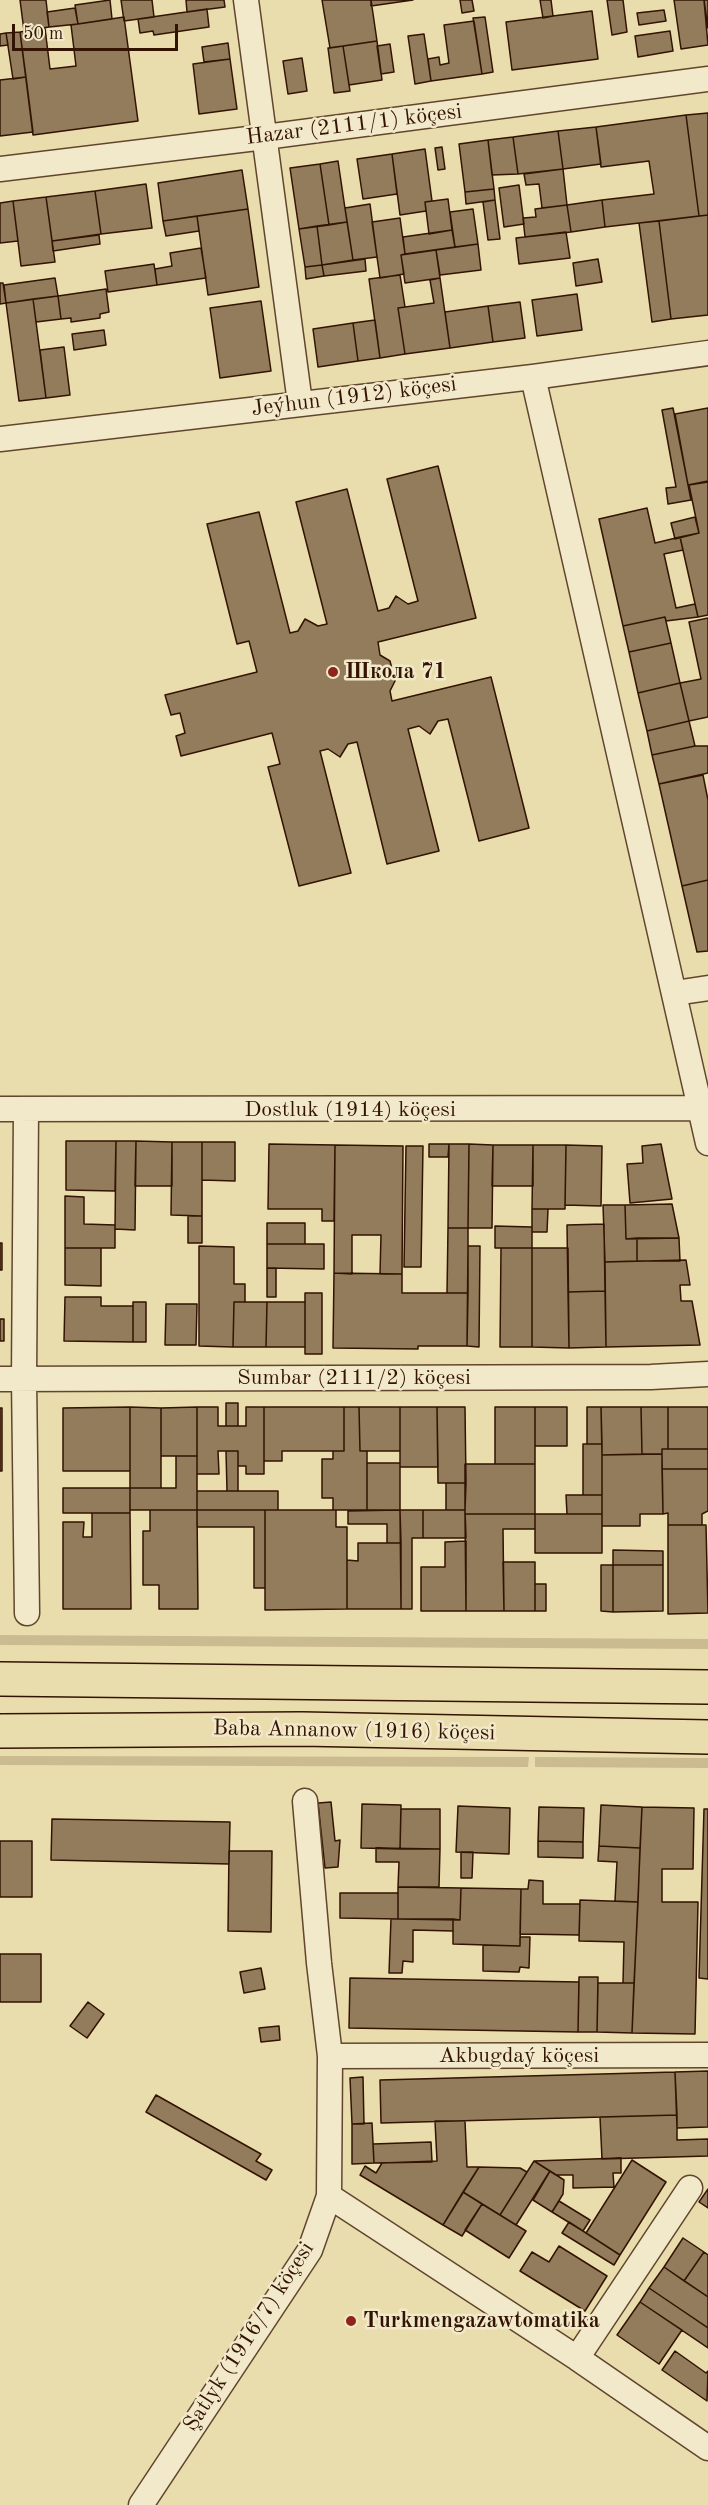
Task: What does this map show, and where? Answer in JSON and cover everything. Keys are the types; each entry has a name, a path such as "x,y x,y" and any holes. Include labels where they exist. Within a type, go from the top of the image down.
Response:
{"main road":[{"path":"0,1679 708,1687"},
{"name":"Baba Annanow (1916) köçesi","path":"0,1731 302,1729 708,1737"}],"street":[{"path":"246,0 300,403"},
{"name":"Hazar (2111/1) köçesi","path":"0,169 708,79"},
{"name":"Jeýhun (1912) köçesi","path":"0,439 533,377 708,353"},
{"path":"533,377 708,1143"},
{"path":"675,993 708,988"},
{"name":"Dostluk (1914) köçesi","path":"0,1109 700,1108"},
{"path":"26,1110 24,1379 27,1613"},
{"name":"Sumbar (2111/2) köçesi","path":"0,1379 639,1377 708,1374"},
{"name":"Şatlyk (1916/7) köçesi","path":"141,2505 310,2250 329,2196 330,2056 319,1963 305,1801"},
{"name":"Akbugdaý köçesi","path":"330,2056 708,2055"},
{"path":"577,2358 690,2188"},
{"path":"329,2196 577,2358 708,2448"}],"shaded area":[{"path":"0,1635 708,1639 708,1649 0,1645"},
{"path":"0,1756 529,1757 528,1767 0,1765"},
{"path":"535,1757 708,1758 708,1768 535,1767"}],"building":[{"path":"20,0 46,0 49,27 24,31"},
{"path":"110,0 112,19 78,24 75,5"},
{"path":"121,0 152,0 154,17 124,21"},
{"path":"186,0 224,0 225,7 187,12"},
{"path":"322,0 371,0 377,41 330,48"},
{"path":"371,0 413,0 371,6"},
{"path":"460,0 472,0 474,11 462,13"},
{"path":"540,0 551,0 553,16 543,18"},
{"path":"607,0 623,0 627,32 612,35"},
{"path":"674,0 704,0 708,45 681,49"},
{"path":"704,0 708,0 708,28"},
{"path":"75,8 78,24 49,27 47,12"},
{"path":"207,9 209,27 154,35 153,31 140,33 138,19"},
{"path":"664,10 666,21 639,25 637,13"},
{"path":"592,11 598,59 512,70 506,22"},
{"path":"124,17 138,121 33,135 20,32 45,28 50,69 76,66 71,25"},
{"path":"485,17 493,72 482,74 473,18"},
{"path":"474,21 482,74 431,81 428,59 439,57 440,65 449,63 444,25"},
{"path":"670,31 673,51 638,57 635,36"},
{"path":"20,32 26,77 13,79 6,33"},
{"path":"6,33 8,45 0,46 0,34"},
{"path":"424,34 431,81 415,84 408,36"},
{"path":"377,41 382,80 349,85 343,46"},
{"path":"228,43 230,59 204,62 202,47"},
{"path":"390,44 394,72 381,74 377,46"},
{"path":"343,46 350,91 334,93 328,48"},
{"path":"302,58 307,91 288,94 283,61"},
{"path":"230,59 237,109 199,114 193,64"},
{"path":"26,77 33,132 0,136 0,80"},
{"path":"708,113 708,215 699,216 686,115"},
{"path":"686,115 699,216 605,227 602,200 654,194 649,161 601,167 596,127"},
{"path":"596,127 601,164 563,169 558,131"},
{"path":"558,131 563,169 518,174 513,137"},
{"path":"513,137 518,174 492,175 488,140"},
{"path":"488,140 494,189 465,192 459,144"},
{"path":"442,147 445,169 438,170 435,148"},
{"path":"425,149 432,201 425,202 426,211 400,215 392,154"},
{"path":"392,154 397,194 363,199 357,159"},
{"path":"338,161 347,222 329,225 320,164"},
{"path":"320,164 329,225 299,229 290,168"},
{"path":"563,169 567,205 542,208 539,184 526,185 524,174"},
{"path":"242,170 248,209 163,221 158,183"},
{"path":"146,184 152,228 101,234 95,191"},
{"path":"519,185 524,224 504,227 499,188"},
{"path":"494,189 495,200 466,204 465,192"},
{"path":"95,191 101,234 52,241 46,197"},
{"path":"46,197 55,262 21,266 13,201"},
{"path":"448,199 452,230 429,234 425,202"},
{"path":"495,200 500,239 488,240 483,202"},
{"path":"602,200 605,227 571,232 567,205"},
{"path":"13,201 18,241 0,243 0,203"},
{"path":"370,204 377,257 353,260 345,208"},
{"path":"567,205 571,232 525,237 523,218 536,217 535,209"},
{"path":"248,209 259,287 208,295 197,216"},
{"path":"473,209 478,244 455,247 450,212"},
{"path":"708,215 708,315 671,319 659,221"},
{"path":"197,216 199,231 166,236 163,221"},
{"path":"400,218 405,254 401,255 404,274 380,278 372,222"},
{"path":"659,221 671,319 652,322 639,223"},
{"path":"347,222 353,260 322,265 317,226"},
{"path":"317,226 322,265 305,267 299,229"},
{"path":"452,230 455,247 405,254 403,237"},
{"path":"566,232 570,258 519,264 516,238"},
{"path":"99,235 100,244 53,251 52,241"},
{"path":"478,244 481,270 440,275 436,250"},
{"path":"201,248 206,278 157,285 155,269 172,266 170,253"},
{"path":"436,250 440,278 405,283 401,255"},
{"path":"365,259 366,271 324,276 322,265"},
{"path":"598,259 602,282 576,286 573,263"},
{"path":"154,264 157,285 108,292 105,271"},
{"path":"322,265 324,276 306,279 305,267"},
{"path":"400,275 405,307 398,308 405,354 380,358 369,279"},
{"path":"55,278 58,296 6,303 4,285"},
{"path":"440,278 450,348 405,354 398,308 434,303 430,280"},
{"path":"0,283 3,283 6,303 0,304"},
{"path":"106,289 109,312 100,314 100,318 71,322 71,318 61,319 58,296"},
{"path":"577,294 582,330 537,336 532,300"},
{"path":"58,296 61,319 36,322 33,299"},
{"path":"33,299 46,398 19,401 6,303"},
{"path":"261,301 271,371 220,378 210,308"},
{"path":"520,302 525,338 493,342 488,306"},
{"path":"488,306 493,342 450,348 445,312"},
{"path":"375,320 380,358 358,361 353,323"},
{"path":"353,323 358,361 318,367 313,329"},
{"path":"104,330 106,345 74,350 72,334"},
{"path":"64,347 70,395 46,398 40,350"},
{"path":"673,408 691,500 668,504 666,488 676,487 662,410"},
{"path":"708,408 708,481 688,485 675,414"},
{"path":"438,466 476,618 378,642 380,655 390,661 395,681 390,691 392,701 491,677 529,828 479,841 448,719 438,721 430,734 419,726 408,729 439,851 387,864 357,742 348,744 340,757 328,749 320,751 351,873 299,886 268,767 280,764 272,733 181,756 176,736 185,733 180,713 171,715 165,695 257,672 249,641 237,644 207,524 259,512 290,633 298,631 305,619 318,626 327,624 296,502 347,489 378,611 389,608 396,596 408,604 418,601 387,479"},
{"path":"708,482 708,615 698,617 680,537 699,533 689,485"},
{"path":"647,508 655,543 680,537 683,550 664,554 676,608 695,604 698,617 666,621 665,617 623,626 599,519"},
{"path":"695,517 699,533 675,539 671,523"},
{"path":"665,617 671,643 629,652 623,626"},
{"path":"708,618 708,717 689,721 680,683 701,679 689,622"},
{"path":"671,643 680,683 638,693 629,652"},
{"path":"680,683 689,721 647,731 638,693"},
{"path":"689,721 695,746 652,755 647,731"},
{"path":"695,746 708,746 708,773 659,784 652,755"},
{"path":"703,775 708,800 708,880 682,886 659,784"},
{"path":"708,880 708,951 697,952 682,886"},
{"path":"66,1141 116,1141 115,1191 66,1190"},
{"path":"116,1141 136,1141 135,1230 115,1229"},
{"path":"136,1141 172,1142 172,1186 135,1186"},
{"path":"172,1142 202,1142 202,1216 171,1215"},
{"path":"202,1142 235,1142 235,1181 202,1180"},
{"path":"269,1144 335,1145 334,1221 322,1221 322,1209 268,1209"},
{"path":"429,1144 449,1144 448,1157 429,1157"},
{"path":"449,1144 469,1144 468,1228 448,1228"},
{"path":"469,1144 493,1145 492,1228 468,1228"},
{"path":"661,1144 672,1199 630,1203 627,1164 643,1163 642,1146"},
{"path":"335,1145 403,1146 402,1274 380,1274 381,1235 352,1235 352,1274 334,1273"},
{"path":"493,1145 533,1145 533,1186 492,1186"},
{"path":"533,1145 566,1145 565,1209 532,1209"},
{"path":"566,1145 602,1146 601,1206 565,1205"},
{"path":"406,1146 423,1146 421,1267 404,1267"},
{"path":"65,1196 84,1197 84,1224 115,1225 115,1248 65,1248"},
{"path":"672,1204 679,1238 626,1239 625,1205"},
{"path":"603,1205 625,1205 626,1239 637,1238 637,1261 605,1262"},
{"path":"532,1209 548,1209 547,1232 532,1232"},
{"path":"188,1216 202,1216 202,1243 188,1243"},
{"path":"267,1223 305,1223 305,1244 267,1244"},
{"path":"604,1224 605,1291 568,1292 567,1225"},
{"path":"495,1226 532,1227 532,1248 495,1248"},
{"path":"448,1228 468,1228 468,1293 447,1293"},
{"path":"637,1238 679,1238 680,1261 637,1261"},
{"path":"0,1243 2,1243 2,1270 0,1270"},
{"path":"267,1244 324,1244 324,1269 267,1268"},
{"path":"199,1246 234,1247 234,1284 245,1284 245,1302 234,1302 233,1347 199,1346"},
{"path":"468,1246 480,1246 479,1347 467,1346"},
{"path":"65,1248 101,1248 101,1286 65,1285"},
{"path":"501,1248 532,1248 532,1347 500,1347"},
{"path":"532,1248 568,1248 569,1348 532,1347"},
{"path":"686,1260 690,1285 680,1285 681,1301 692,1301 700,1345 606,1347 605,1262"},
{"path":"267,1268 276,1268 276,1297 267,1297"},
{"path":"334,1273 402,1274 402,1293 468,1293 467,1346 418,1346 418,1349 333,1348"},
{"path":"605,1291 606,1347 569,1348 568,1292"},
{"path":"305,1293 322,1293 322,1354 305,1354"},
{"path":"65,1297 101,1297 101,1306 133,1306 133,1342 64,1341"},
{"path":"133,1302 146,1302 146,1342 133,1342"},
{"path":"234,1302 267,1302 266,1347 233,1347"},
{"path":"267,1302 305,1302 305,1347 266,1347"},
{"path":"166,1304 197,1304 196,1345 165,1345"},
{"path":"0,1319 4,1319 4,1341 0,1341"},
{"path":"226,1403 238,1403 238,1426 226,1426"},
{"path":"130,1407 161,1408 161,1488 130,1488"},
{"path":"130,1407 130,1471 63,1471 63,1408"},
{"path":"197,1407 218,1407 218,1426 246,1426 246,1407 264,1407 264,1474 246,1474 246,1466 238,1466 238,1451 218,1451 219,1474 197,1474"},
{"path":"197,1407 197,1456 161,1456 161,1408"},
{"path":"264,1407 344,1407 344,1451 282,1451 282,1461 264,1461"},
{"path":"344,1407 359,1407 360,1451 367,1451 367,1510 333,1510 333,1498 322,1498 322,1459 333,1459 333,1451 344,1451"},
{"path":"359,1407 400,1407 400,1451 360,1451"},
{"path":"400,1407 437,1407 438,1467 400,1467"},
{"path":"437,1407 465,1407 466,1483 438,1483"},
{"path":"495,1407 535,1407 535,1464 495,1464"},
{"path":"535,1407 567,1407 567,1446 535,1446"},
{"path":"587,1407 601,1407 602,1444 587,1444"},
{"path":"601,1407 641,1407 642,1454 602,1455"},
{"path":"641,1407 668,1407 668,1449 662,1449 662,1454 642,1454"},
{"path":"668,1407 708,1407 708,1449 668,1449"},
{"path":"0,1408 2,1408 2,1471 0,1471"},
{"path":"583,1444 602,1444 602,1495 583,1495"},
{"path":"662,1449 708,1449 708,1469 662,1469"},
{"path":"226,1451 238,1451 238,1491 227,1491"},
{"path":"662,1454 663,1514 640,1514 640,1526 602,1526 602,1455"},
{"path":"176,1456 197,1456 197,1510 130,1510 130,1488 176,1488"},
{"path":"367,1463 400,1463 400,1510 367,1510"},
{"path":"465,1464 535,1464 535,1514 465,1514"},
{"path":"662,1469 708,1469 708,1511 702,1514 702,1525 668,1525 668,1513 663,1514"},
{"path":"446,1483 466,1483 465,1510 446,1510"},
{"path":"63,1488 130,1488 130,1513 63,1513"},
{"path":"197,1491 278,1491 278,1510 197,1510"},
{"path":"566,1495 602,1495 602,1514 567,1514"},
{"path":"150,1510 197,1510 198,1609 159,1609 159,1585 143,1585 143,1531 150,1531"},
{"path":"197,1510 265,1510 265,1588 254,1588 254,1527 197,1527"},
{"path":"265,1510 336,1510 336,1527 347,1527 347,1609 265,1610"},
{"path":"400,1510 423,1510 423,1538 412,1538 412,1609 401,1609"},
{"path":"400,1510 401,1543 387,1543 387,1524 348,1524 348,1511"},
{"path":"423,1510 465,1510 466,1538 423,1538"},
{"path":"92,1513 130,1513 131,1609 63,1609 63,1522 84,1522 83,1537 92,1537"},
{"path":"465,1514 535,1514 535,1529 503,1529 504,1611 466,1611"},
{"path":"535,1514 602,1514 602,1553 535,1553"},
{"path":"668,1525 706,1525 708,1613 668,1614"},
{"path":"466,1541 466,1611 421,1611 421,1567 445,1567 445,1542"},
{"path":"358,1543 401,1543 401,1609 347,1609 347,1560 358,1561"},
{"path":"613,1550 663,1551 663,1565 613,1565"},
{"path":"503,1562 535,1562 535,1611 504,1611"},
{"path":"601,1565 613,1565 613,1612 601,1611"},
{"path":"613,1565 663,1565 663,1611 613,1612"},
{"path":"535,1584 546,1584 546,1611 535,1611"},
{"path":"331,1802 335,1841 340,1840 338,1867 325,1868 318,1803"},
{"path":"362,1804 401,1805 400,1849 361,1848"},
{"path":"601,1805 642,1807 640,1848 599,1846"},
{"path":"458,1806 510,1808 509,1854 456,1852"},
{"path":"539,1807 584,1808 583,1842 538,1841"},
{"path":"642,1807 694,1808 693,1869 662,1869 662,1902 698,1902 695,2034 632,2033"},
{"path":"401,1809 440,1809 440,1849 400,1849"},
{"path":"704,1809 708,1809 708,1979 699,1978"},
{"path":"52,1819 230,1822 229,1864 51,1860"},
{"path":"0,1841 32,1841 32,1897 0,1897"},
{"path":"538,1841 583,1842 583,1858 538,1857"},
{"path":"599,1846 640,1848 638,1902 615,1901 617,1862 598,1861"},
{"path":"376,1848 440,1849 439,1887 398,1887 399,1862 376,1862"},
{"path":"229,1851 272,1851 271,1932 228,1931"},
{"path":"461,1852 473,1852 472,1878 461,1878"},
{"path":"529,1880 543,1881 543,1904 580,1904 579,1935 520,1934 521,1889 528,1889"},
{"path":"398,1887 461,1888 460,1920 398,1919"},
{"path":"461,1888 521,1889 520,1946 453,1944 453,1919 460,1920"},
{"path":"340,1893 398,1893 398,1919 340,1918"},
{"path":"580,1900 638,1902 634,1983 623,1983 624,1942 579,1941"},
{"path":"391,1919 453,1919 453,1931 413,1930 413,1962 403,1961 402,1973 389,1973"},
{"path":"520,1937 530,1937 529,1968 520,1967 519,1972 483,1971 483,1945 520,1946"},
{"path":"0,1954 41,1954 41,2002 0,2002"},
{"path":"261,1968 265,1989 244,1993 240,1972"},
{"path":"579,1977 598,1977 597,2032 578,2032"},
{"path":"350,1978 579,1982 578,2032 349,2028"},
{"path":"598,1983 634,1983 632,2033 597,2032"},
{"path":"88,2002 104,2014 87,2038 70,2026"},
{"path":"279,2026 280,2040 261,2042 259,2028"},
{"path":"708,2071 708,2127 677,2128 675,2072"},
{"path":"675,2072 677,2115 381,2123 380,2080"},
{"path":"363,2077 364,2124 352,2124 350,2078"},
{"path":"156,2095 261,2154 256,2161 272,2170 266,2180 146,2112"},
{"path":"677,2115 677,2140 708,2139 708,2156 602,2159 600,2117"},
{"path":"435,2121 465,2121 467,2167 479,2167 443,2225 360,2175 365,2166 376,2173 382,2163 437,2161"},
{"path":"372,2123 374,2163 352,2164 352,2124"},
{"path":"431,2142 432,2162 374,2163 373,2144"},
{"path":"621,2158 621,2173 613,2173 614,2187 573,2188 573,2175 556,2175 534,2161"},
{"path":"632,2160 666,2182 620,2255 586,2233"},
{"path":"534,2161 550,2171 516,2225 500,2215"},
{"path":"479,2167 520,2168 527,2172 500,2215 463,2192"},
{"path":"550,2171 564,2180 563,2194 552,2212 533,2200"},
{"path":"708,2189 708,2208 699,2202"},
{"path":"463,2192 482,2204 462,2236 443,2225"},
{"path":"559,2201 590,2220 583,2231 552,2212"},
{"path":"482,2204 526,2231 509,2258 465,2230"},
{"path":"569,2222 620,2255 614,2265 562,2233"},
{"path":"683,2238 704,2252 684,2281 664,2267"},
{"path":"559,2246 607,2276 585,2311 520,2271 532,2252 549,2262"},
{"path":"704,2252 708,2255 708,2297 684,2281"},
{"path":"664,2267 708,2297 708,2328 649,2288"},
{"path":"649,2288 708,2328 708,2348 640,2302"},
{"path":"640,2302 682,2330 659,2364 617,2335"},
{"path":"675,2351 706,2373 708,2371 707,2401 662,2370"}],"place":[{"name":"Школа 71","path":"333,672"},
{"name":"Turkmengazawtomatika","path":"351,2321"}]}
